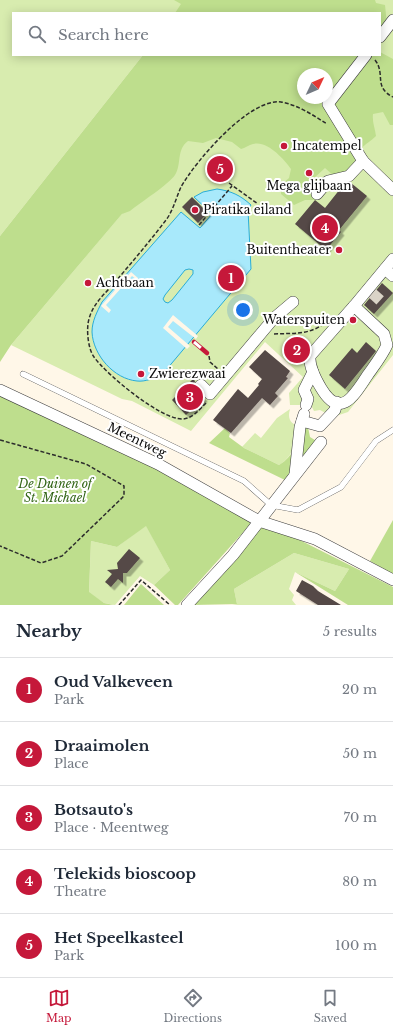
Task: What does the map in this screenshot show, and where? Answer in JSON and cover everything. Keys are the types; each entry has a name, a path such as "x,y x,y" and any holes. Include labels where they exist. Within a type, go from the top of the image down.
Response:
{"street":[{"path":"381,36 393,20"},
{"path":"365,56 328,104 363,161 393,190"},
{"path":"317,194 328,181 349,176 363,161"},
{"path":"354,306 384,334 387,345 382,356 352,399 346,402 337,402 321,389 309,365 310,356 354,306 389,272 393,259"},
{"path":"200,386 201,385 210,394 274,318 293,302"},
{"path":"295,474 304,413 308,399 304,390 313,372"},
{"name":"Meentweg","path":"0,390 158,464 258,521 315,539 393,580"},
{"path":"304,413 320,426 335,410 337,402"},
{"path":"187,605 233,555 321,442"}],"lane":[{"path":"23,374 244,481 271,505 298,510 341,487 376,441 393,430"}],"path":[{"path":"373,56 378,63 381,86 384,92 393,97"},
{"path":"210,398 192,417 181,419 161,412 122,386 94,356 88,337 88,320 97,301 116,281 168,218 181,188 190,173 231,126 262,105 280,102 303,109 328,124"},
{"path":"229,183 258,204"},
{"path":"199,225 232,186"},
{"path":"272,334 306,333 317,329 325,323"},
{"path":"209,356 210,362 226,375"},
{"path":"0,440 86,464 124,486 124,496 62,556 41,563 0,546"},
{"path":"119,605 141,580 170,605"}],"green space":[{"path":"0,0 393,0 393,355 348,412 333,417 320,410 314,411 312,407 301,403 300,405 290,405 289,393 303,377 265,342 191,431 132,401 122,399 11,345 198,124 246,56 381,56 381,12 12,12 12,56 142,56 0,236"},
{"path":"174,0 375,0 376,3 385,5 387,25 381,33 381,12 176,12 181,4"},
{"path":"381,53 393,59 393,125 390,125 383,112 373,114 376,136 359,151 344,185 325,168 312,180 321,192 315,200 305,200 294,205 281,194 281,185 289,178 291,169 275,151 264,145 258,144 252,144 241,149 232,142 216,138 203,143 188,141 180,153 177,171 172,179 130,211 122,214 11,345 0,362 0,236 142,56 381,56"},
{"name":"De Duinen of St. Michael","path":"0,394 166,470 255,519 178,605 175,605 154,585 170,570 146,526 117,547 91,541 89,592 104,603 114,605 0,605"},
{"path":"290,409 290,421 300,427 293,449 284,462 279,465 242,447 255,433 261,438 277,418"},
{"path":"304,427 308,427 310,437 318,442 287,481 209,443 225,428 230,433 229,437 244,448 279,465 288,458"},
{"path":"393,520 393,575 370,561"},
{"path":"264,522 393,587 393,605 348,605 295,572 335,591 349,569 294,553 234,589 237,604 193,605"},
{"path":"146,525 170,570 154,585 140,576 115,605 104,603 89,593 91,541 117,547"},
{"path":"294,553 349,569 335,591 295,572 289,589 294,595 292,600 296,605 232,605 237,604 234,589"},
{"path":"141,584 164,605 124,605"}],"water":[{"path":"217,189 227,191 239,196 251,205 248,210 251,269 161,376 149,380 137,381 120,376 106,364 96,349 92,332 95,317 102,302 181,212 200,228 212,214 194,197 203,192","holes":["185,270 193,270 193,274 172,300 168,303 165,302 163,299 165,295"]}],"pier":[{"path":"131,272 138,278 137,280 132,276 106,305 111,310 109,313 101,306 115,290 114,288 116,286 118,287"},
{"path":"173,315 198,336 196,339 173,321 168,327 190,346 187,349 163,328"}],"building":[{"path":"351,183 367,196 339,230 341,232 326,250 295,224 315,200 325,208 344,184"},
{"name":"Piratika eiland","path":"192,197 208,213 198,223 182,207"},
{"path":"382,283 393,293 374,314 364,305"},
{"path":"366,342 376,351 345,389 329,375 352,348 357,353"},
{"path":"295,344 299,344 303,350 299,356 295,356 291,352 291,348"},
{"path":"265,350 290,371 286,377 288,378 275,393 278,396 270,405 262,398 231,433 213,420 238,389 248,398 259,385 258,384 262,379 249,367"},
{"path":"193,379 195,381 193,388 204,398 186,415 172,400"},
{"path":"129,549 140,558 127,573 123,573 123,583 118,579 111,587 105,582 112,574 107,570 118,569 117,563"},
{"path":"302,580 341,605 318,605 296,591"}],"tunnel":[{"path":"372,293 383,303"}],"railway":[{"path":"194,342 207,353"}],"place":[{"name":"Incatempel","path":"284,146"},
{"name":"Het Speelkasteel","path":"220,169"},
{"name":"Mega glijbaan","path":"309,173"},
{"name":"Piratika eiland","path":"195,210"},
{"name":"Telekids bioscoop","path":"325,228"},
{"name":"Buitentheater","path":"339,250"},
{"name":"Oud Valkeveen","path":"231,278"},
{"name":"Achtbaan","path":"88,283"},
{"name":"Waterspuiten","path":"353,320"},
{"name":"Draaimolen","path":"297,350"},
{"name":"Zwierezwaai","path":"141,374"},
{"name":"Botsauto's","path":"190,397"}]}
